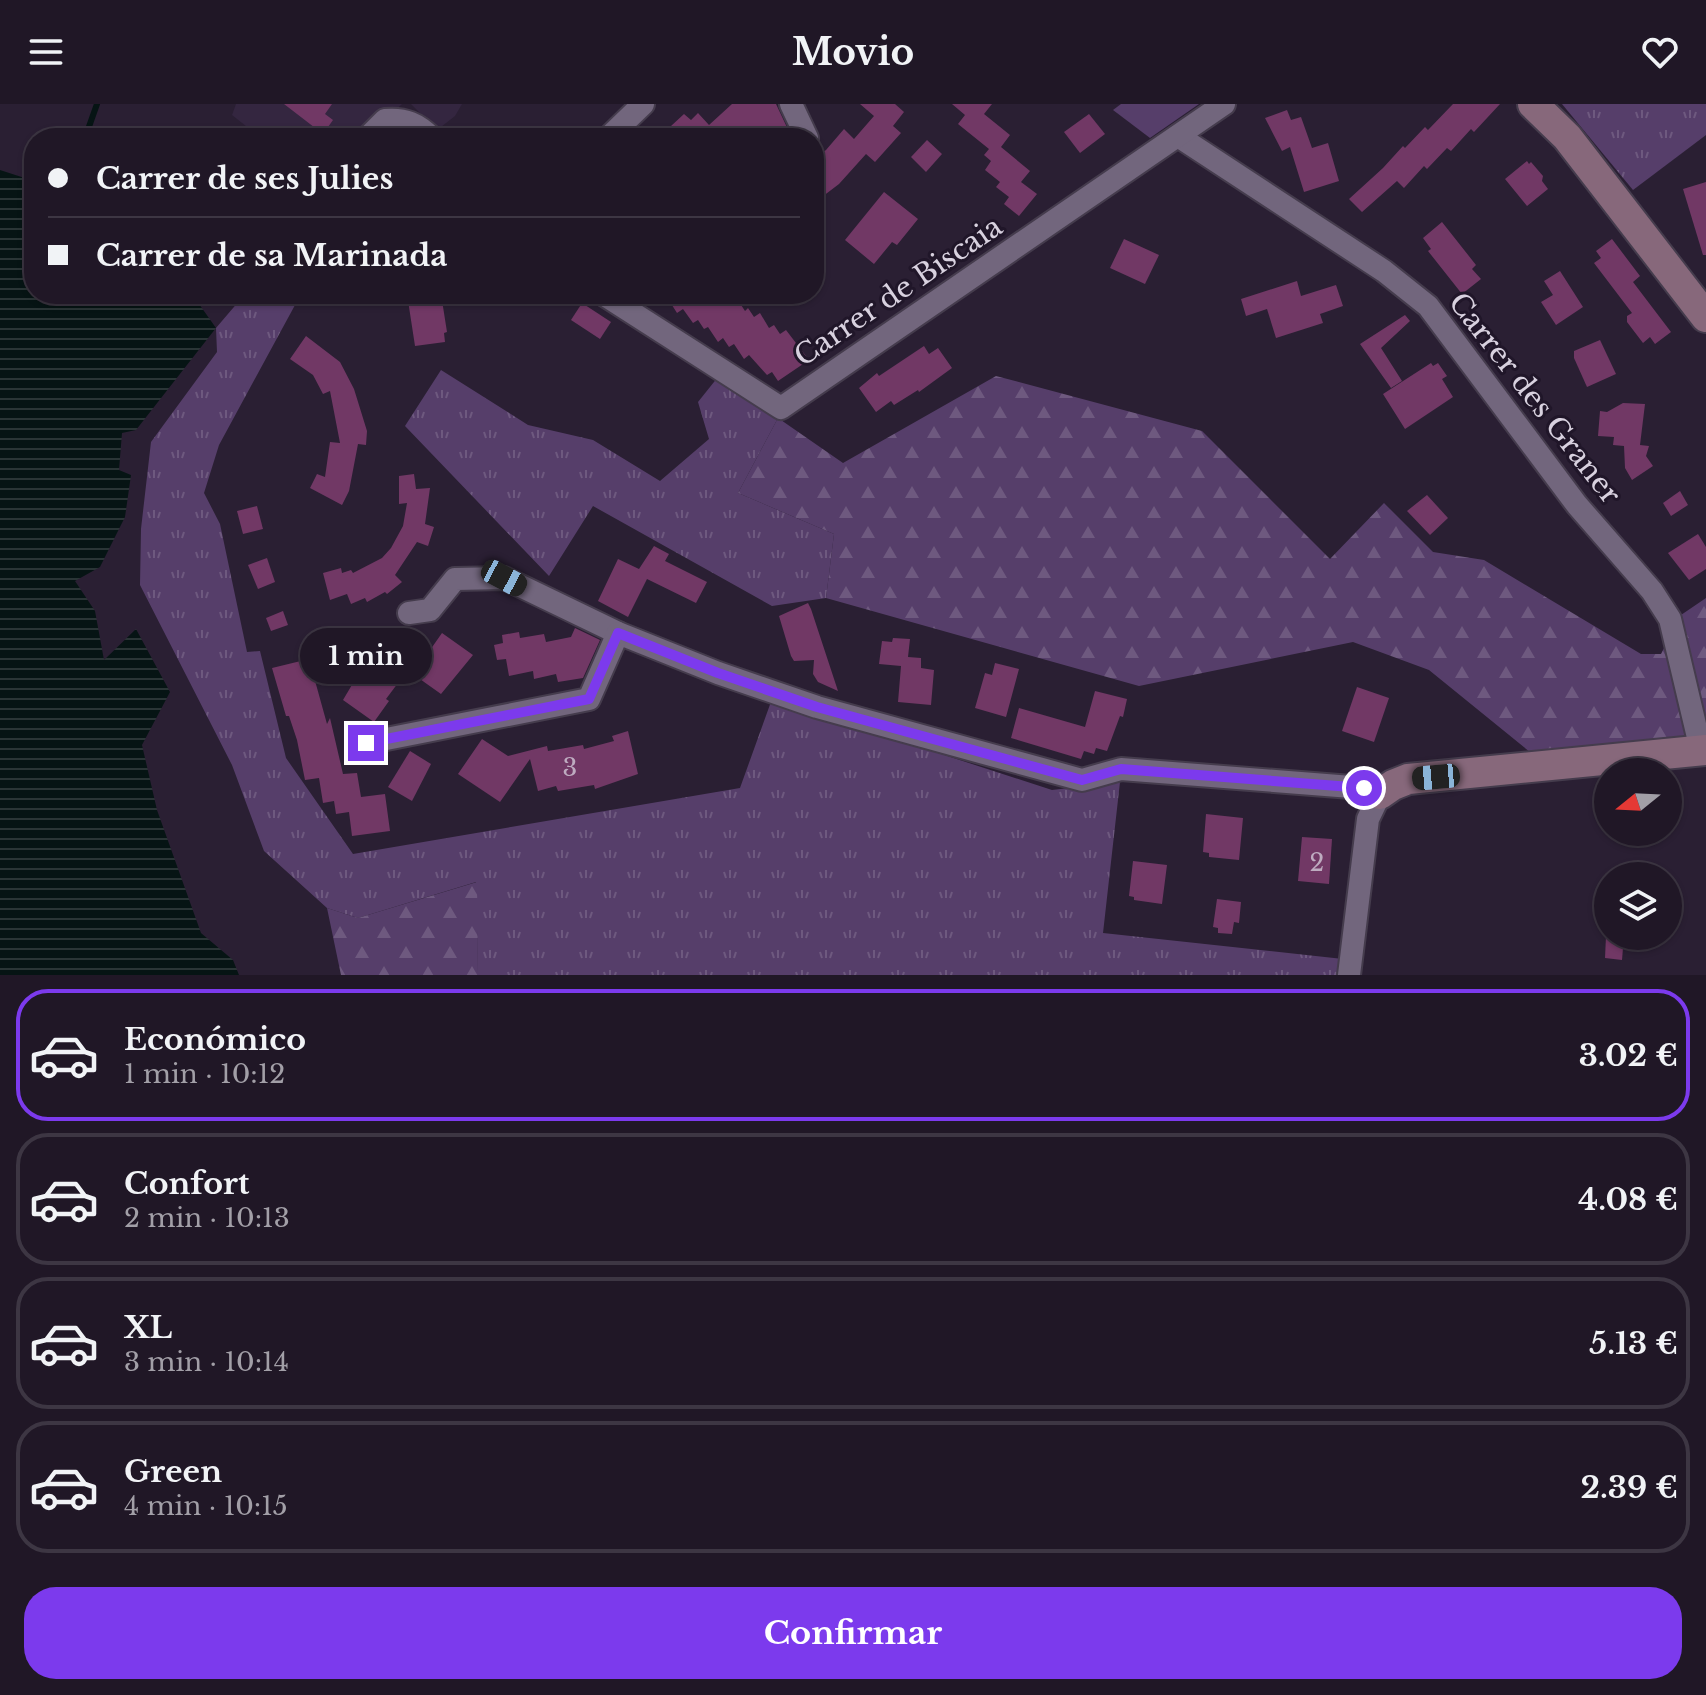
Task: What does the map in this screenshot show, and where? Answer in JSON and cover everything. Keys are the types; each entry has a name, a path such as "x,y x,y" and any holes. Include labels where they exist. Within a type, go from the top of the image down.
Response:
{"street":[{"path":"618,128 643,104"},
{"path":"791,104 802,128"},
{"name":"Carrer de Biscaia","path":"619,304 781,408 1224,104"},
{"path":"1533,104 1567,137 1706,317"},
{"path":"377,128 385,120 401,119 423,128"},
{"name":"Carrer des Graner","path":"1178,136 1384,271 1428,306 1577,505 1652,591 1670,619 1704,750"},
{"path":"409,613 430,610 455,579 504,578 618,633 718,673 817,707 1082,780 1121,769 1364,788 1380,794"},
{"path":"366,743 589,699 618,633"},
{"path":"1349,975 1368,819 1380,794 1393,785 1408,779 1704,750"}],"shaded area":[{"path":"236,104 402,104 377,128 248,128 232,115"},
{"path":"411,104 462,104 455,116 435,128"},
{"path":"0,170 24,178 24,304 199,304 216,328 136,430 122,433 119,470 131,475 125,517 100,567 75,581 95,611 104,660 136,629 170,692 142,745 157,810 201,933 233,960 239,975 0,975"}],"green space":[{"path":"1121,104 1199,104 1150,138 1113,110"},
{"path":"1562,104 1706,104 1706,135 1633,190"},
{"path":"236,304 296,304 219,445 204,493 220,524 247,652 260,651 286,758 353,854 740,788 772,699 1052,790 1120,782 1103,933 1343,959 1341,975 478,975 476,882 358,918 327,908 264,851 232,765 140,585 141,529 151,442 217,352 216,328"},
{"path":"441,370 528,425 593,440 660,481 709,439 698,402 718,377 778,418 738,493 834,534 826,598 772,606 593,506 549,576 405,426"},
{"path":"996,376 1202,431 1330,559 1384,503 1433,552 1484,560 1641,654 1661,654 1681,615 1706,598 1706,736 1536,757 1429,670 1353,642 1139,686 826,598 834,534 738,493 778,418 843,463"},
{"path":"477,882 478,975 341,975 327,908 358,918"}],"building":[{"path":"284,104 332,104 325,114 333,120 327,128 315,128"},
{"path":"732,104 776,104 787,128 669,128 684,114 691,120 698,113 709,125"},
{"path":"860,104 895,104 904,112 893,126 901,133 875,162 866,154 839,184 824,195 824,152 844,129 854,139 874,116"},
{"path":"952,104 992,104 984,114 1010,135 1001,147 1030,171 1021,182 1037,194 1019,216 1004,204 1009,197 996,187 1000,182 985,170 991,161 984,155 989,149 958,124 965,115"},
{"path":"1453,104 1500,104 1474,132 1471,129 1451,151 1447,148 1427,169 1424,166 1404,188 1397,181 1362,212 1349,199 1403,146 1405,148 1425,127 1428,130"},
{"path":"1287,110 1291,120 1301,117 1312,148 1328,143 1339,181 1304,192 1290,147 1282,151 1265,118"},
{"path":"1089,114 1105,134 1080,153 1064,132"},
{"path":"927,140 942,154 926,172 911,157"},
{"path":"1527,161 1543,176 1542,181 1548,189 1527,206 1505,179"},
{"path":"1706,182 1706,255 1703,255 1683,189"},
{"path":"884,192 918,219 897,245 892,242 874,264 845,240"},
{"path":"1442,222 1476,265 1472,269 1481,279 1462,294 1428,251 1431,249 1423,238"},
{"path":"1124,239 1159,255 1145,284 1110,268"},
{"path":"1612,239 1640,276 1633,282 1671,332 1655,344 1650,337 1643,343 1627,322 1627,316 1632,313 1594,263 1601,258 1596,251"},
{"path":"1560,271 1583,307 1556,325 1541,302 1553,295 1544,281"},
{"path":"1297,281 1301,296 1336,285 1343,306 1320,314 1323,323 1276,338 1267,309 1246,316 1241,299"},
{"path":"409,304 443,304 447,332 444,333 445,342 415,346"},
{"path":"584,304 611,322 600,339 571,320"},
{"path":"671,304 740,304 754,317 760,313 769,328 774,325 780,334 786,330 809,360 778,381 772,372 767,375 749,355 744,359 734,344 729,347 723,338 718,342 708,327 704,329 698,320 693,323 683,309 677,313"},
{"path":"1405,315 1410,321 1381,348 1402,381 1391,388 1360,344"},
{"path":"306,336 340,362 354,389 367,431 366,445 358,444 349,491 342,505 310,488 317,474 325,477 330,442 340,443 330,391 323,394 313,375 290,359"},
{"path":"1600,340 1616,374 1587,387 1574,351"},
{"path":"924,346 929,354 938,348 952,368 919,392 894,405 891,401 876,412 859,388 877,373 879,376"},
{"path":"1431,363 1433,366 1438,363 1447,376 1442,379 1453,397 1405,429 1383,394"},
{"path":"1623,403 1645,404 1640,445 1649,446 1646,456 1653,466 1632,480 1625,468 1624,446 1613,445 1614,437 1598,436 1600,411 1607,412"},
{"path":"414,474 416,489 430,488 425,524 434,527 428,546 417,542 395,575 402,582 387,594 385,592 367,602 365,598 351,604 347,594 330,600 323,573 341,568 342,573 351,570 353,573 382,558 391,548 403,526 407,503 399,504 399,476"},
{"path":"1680,491 1688,505 1671,516 1663,503"},
{"path":"1427,495 1448,518 1430,535 1407,511"},
{"path":"257,506 263,529 243,534 237,511"},
{"path":"1698,534 1706,547 1706,569 1689,580 1668,553"},
{"path":"654,546 669,554 665,561 707,582 696,603 647,579 628,617 598,601 618,559 639,569"},
{"path":"267,558 275,582 258,589 248,565"},
{"path":"808,603 838,691 818,682 813,674 814,660 794,661 791,656 779,616"},
{"path":"283,611 288,625 271,631 266,618"},
{"path":"575,628 600,640 583,678 558,682 556,674 534,679 533,671 509,676 506,659 497,660 494,645 503,643 502,635 519,632 520,638 544,634 546,642 571,637"},
{"path":"442,633 473,655 441,694 410,672"},
{"path":"893,638 910,639 908,657 921,658 921,668 934,670 931,705 898,702 901,666 879,664 882,641 892,642"},
{"path":"369,656 401,679 374,722 343,700"},
{"path":"309,659 327,724 330,718 343,774 357,773 361,797 385,794 390,831 352,836 349,812 336,814 334,801 323,803 319,778 305,780 297,740 289,716 286,716 272,668"},
{"path":"995,663 1019,669 1006,717 975,708 985,673 992,675"},
{"path":"1357,687 1389,698 1374,742 1342,731"},
{"path":"1095,691 1127,699 1123,717 1120,716 1107,751 1096,748 1094,754 1084,751 1081,759 1011,738 1019,708 1085,727"},
{"path":"628,731 638,774 595,789 594,785 558,791 556,786 538,791 530,759 500,802 458,774 482,739 508,756 547,746 548,751 583,745 584,749 614,741 612,736"},
{"path":"410,751 431,764 412,801 388,787"},
{"path":"1206,814 1243,818 1239,860 1209,857 1209,853 1203,852"},
{"path":"1302,837 1332,839 1329,884 1298,881"},
{"path":"1133,861 1167,865 1162,904 1134,900 1129,896"},
{"path":"1217,899 1241,902 1239,923 1234,922 1232,934 1218,933 1218,928 1213,927"},
{"path":"1605,950 1623,950 1622,960 1605,958"}],"waterway":[{"path":"89,128 97,104"}],"route":[{"path":"366,743 589,699 618,633 718,673 817,707 1082,780 1121,769 1364,788"}]}
